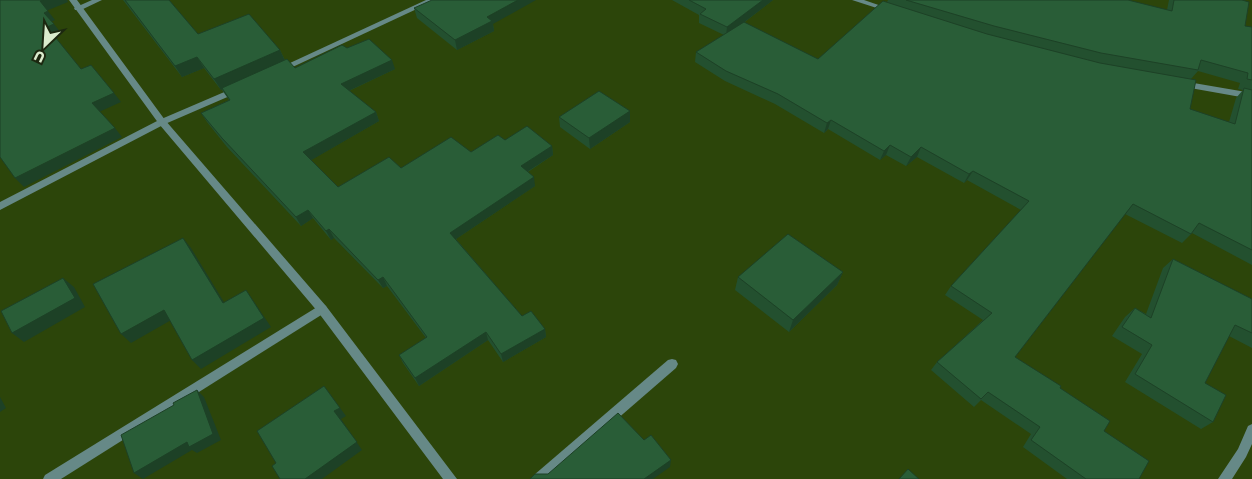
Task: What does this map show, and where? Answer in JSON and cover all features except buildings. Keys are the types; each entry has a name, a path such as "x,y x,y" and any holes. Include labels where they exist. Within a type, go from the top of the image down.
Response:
{"street":[{"path":"98,0 76,4 162,122 322,309 451,479"},
{"path":"272,73 432,0"},
{"path":"856,0 893,11"},
{"path":"1178,83 1252,96"},
{"path":"0,206 162,122 246,85"},
{"path":"49,479 322,309"},
{"path":"538,479 672,364"},
{"path":"1224,479 1242,453 1252,430"}]}
